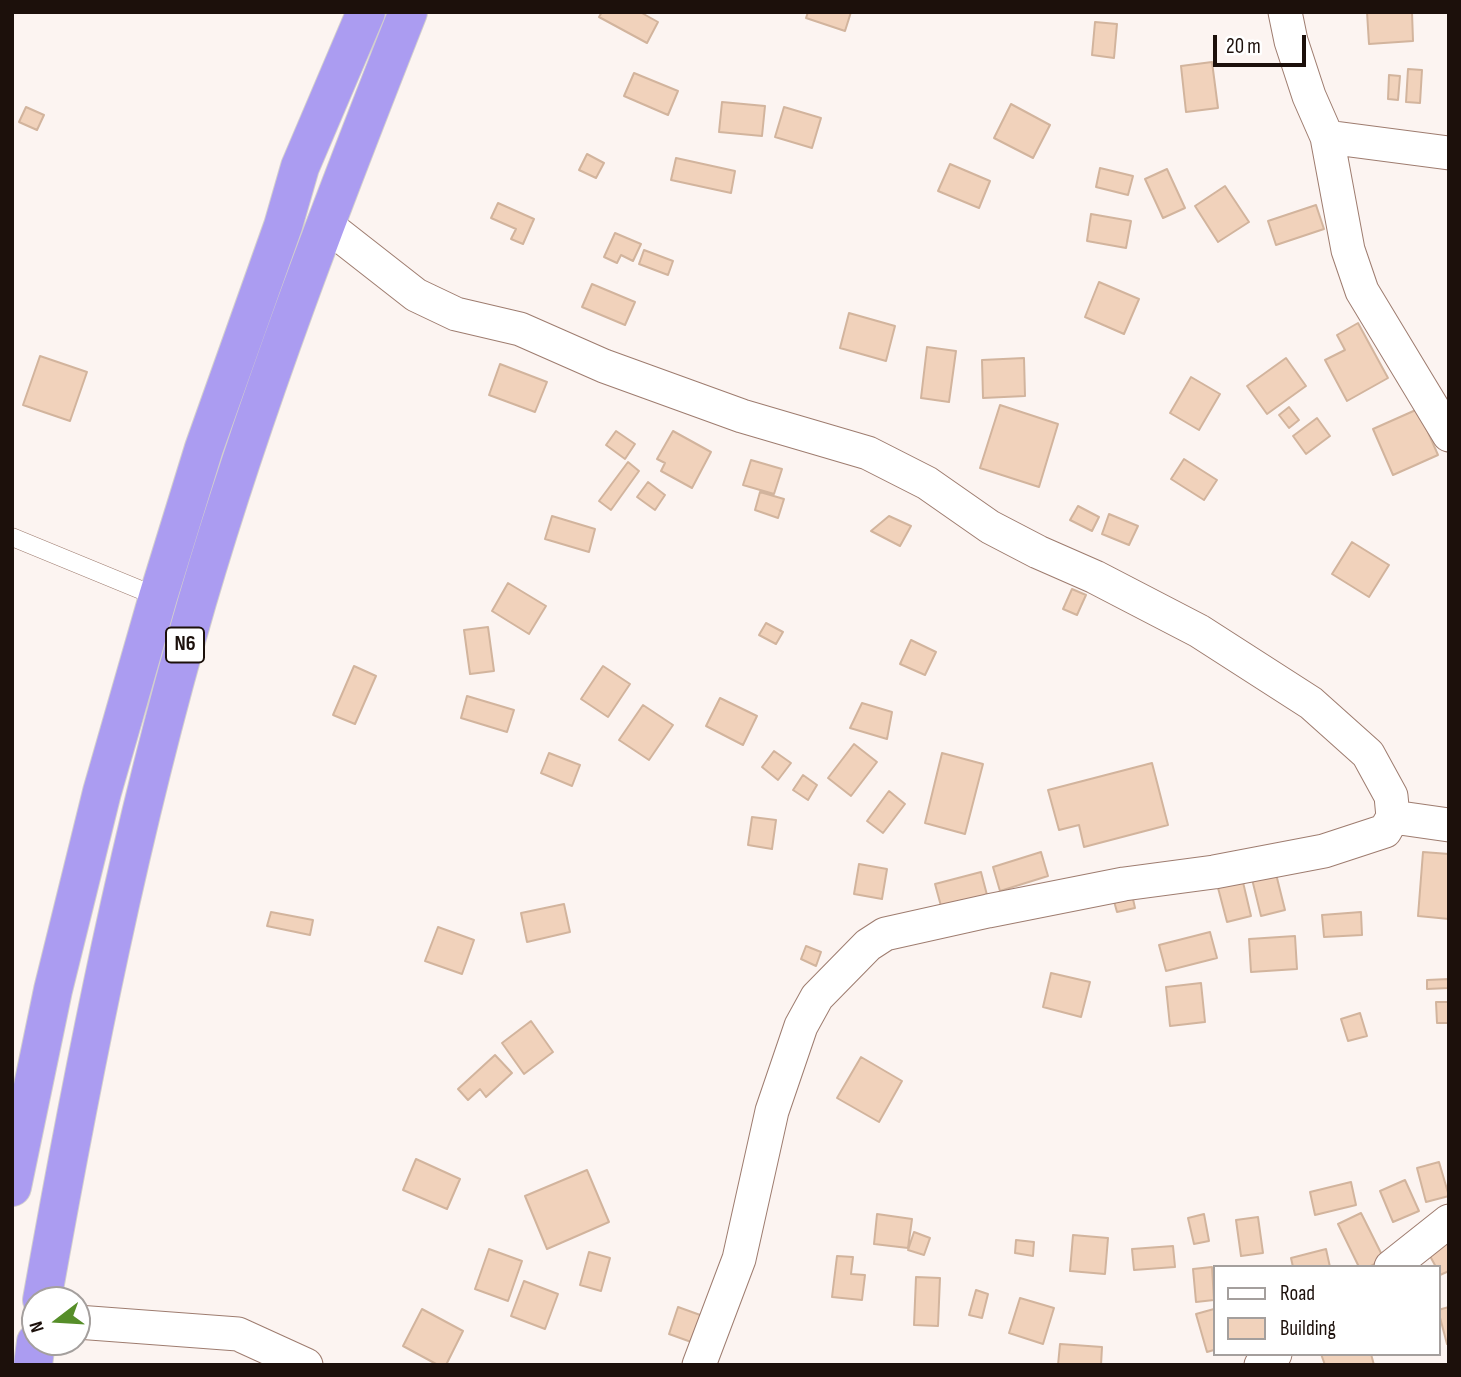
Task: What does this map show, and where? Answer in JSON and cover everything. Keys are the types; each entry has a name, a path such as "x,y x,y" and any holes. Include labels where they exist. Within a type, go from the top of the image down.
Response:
{"highway":[{"name":"N6","path":"12,1187 53,990 102,792 158,597 204,448 283,226 300,167 366,12"},
{"name":"N6","path":"45,1286 88,1050 143,800 197,602 272,367 324,223 408,12"}],"street":[{"path":"1285,12 1291,41 1309,96 1327,137 1348,250 1362,291 1445,418"},
{"path":"1327,137 1449,153"},
{"path":"324,223 416,295 456,314 520,329 604,366 742,416 868,453 927,483 990,527 1199,631 1311,703 1368,754 1391,796 1393,817 1385,831 1324,851 1214,872 1124,884 988,911 884,934 868,944 817,997 801,1026 772,1111 739,1259 699,1365"},
{"path":"1393,817 1449,825"},
{"path":"1394,1265 1449,1221"},
{"path":"91,1323 238,1334 306,1365"}],"lane":[{"path":"12,537 158,597"}],"building":[{"path":"602,12 640,12 658,22 647,43 599,17"},
{"path":"808,12 851,12 845,31 806,18"},
{"path":"1367,12 1412,12 1413,41 1369,44"},
{"path":"1095,22 1117,24 1114,58 1092,55"},
{"path":"1212,62 1218,108 1186,112 1181,66"},
{"path":"1408,69 1422,70 1420,103 1406,102"},
{"path":"634,73 678,91 668,115 624,96"},
{"path":"1389,75 1400,76 1398,100 1388,99"},
{"path":"722,102 765,106 762,136 719,132"},
{"path":"1011,104 1050,125 1033,158 994,138"},
{"path":"26,107 44,115 37,130 19,122"},
{"path":"784,107 821,118 812,148 775,137"},
{"path":"587,154 604,163 596,178 579,170"},
{"path":"676,158 735,171 731,193 671,180"},
{"path":"950,164 990,181 979,208 938,191"},
{"path":"1100,168 1133,176 1128,195 1096,187"},
{"path":"1167,169 1185,208 1163,218 1145,179"},
{"path":"1225,186 1249,222 1218,242 1195,206"},
{"path":"498,203 534,219 523,244 511,239 516,229 491,218"},
{"path":"1316,205 1324,229 1276,245 1268,221"},
{"path":"1091,214 1131,221 1126,248 1087,241"},
{"path":"615,233 641,244 633,261 621,255 617,263 604,257"},
{"path":"644,250 673,261 668,275 639,264"},
{"path":"1099,282 1139,299 1124,334 1085,317"},
{"path":"592,284 635,302 625,325 582,307"},
{"path":"849,313 895,326 886,361 840,348"},
{"path":"1358,323 1388,378 1347,401 1325,360 1345,350 1337,335"},
{"path":"927,347 956,351 949,402 921,398"},
{"path":"40,356 87,372 70,421 23,405"},
{"path":"1024,358 1025,396 983,398 982,360"},
{"path":"1286,358 1306,386 1267,414 1247,386"},
{"path":"500,364 547,382 535,412 489,395"},
{"path":"1191,377 1220,394 1199,430 1170,413"},
{"path":"1000,405 1058,424 1039,487 980,468"},
{"path":"1289,407 1299,420 1289,428 1279,415"},
{"path":"1418,409 1438,455 1393,475 1373,429"},
{"path":"1317,418 1330,436 1306,454 1293,436"},
{"path":"616,431 635,444 625,459 606,445"},
{"path":"673,431 711,452 692,488 661,471 665,463 657,459"},
{"path":"1184,459 1217,480 1204,500 1171,479"},
{"path":"751,460 782,469 774,494 743,485"},
{"path":"628,462 639,471 611,510 599,501"},
{"path":"648,482 665,495 655,510 637,497"},
{"path":"760,492 784,499 778,518 755,510"},
{"path":"1078,506 1099,517 1092,531 1070,520"},
{"path":"1109,514 1138,526 1129,545 1102,534"},
{"path":"552,516 595,529 589,552 545,539"},
{"path":"889,516 911,526 900,546 871,531"},
{"path":"1352,542 1389,565 1369,597 1332,574"},
{"path":"508,583 546,606 529,634 492,611"},
{"path":"1072,589 1086,595 1077,615 1063,609"},
{"path":"766,623 783,632 776,644 759,635"},
{"path":"488,627 494,671 470,674 464,630"},
{"path":"911,640 936,652 925,675 900,664"},
{"path":"354,666 376,676 355,724 333,715"},
{"path":"603,666 630,684 608,717 581,699"},
{"path":"467,696 514,710 507,732 461,718"},
{"path":"720,698 757,716 743,745 706,726"},
{"path":"862,703 892,712 887,739 850,728"},
{"path":"643,705 673,725 649,760 619,740"},
{"path":"854,744 877,762 851,796 828,778"},
{"path":"774,751 791,763 778,780 762,767"},
{"path":"549,753 580,765 572,786 541,773"},
{"path":"942,753 983,764 965,834 925,823"},
{"path":"1152,763 1168,825 1084,847 1079,825 1059,830 1048,790"},
{"path":"803,775 817,785 808,800 793,790"},
{"path":"889,791 905,804 883,833 867,821"},
{"path":"752,817 776,820 772,849 748,845"},
{"path":"1041,852 1048,876 1000,891 993,867"},
{"path":"1423,852 1449,854 1449,919 1418,916"},
{"path":"859,864 887,869 882,899 854,894"},
{"path":"981,872 987,895 941,906 935,884"},
{"path":"1276,874 1285,910 1261,916 1252,879"},
{"path":"1242,878 1251,916 1227,922 1217,884"},
{"path":"1131,890 1135,908 1117,912 1112,894"},
{"path":"564,904 570,932 527,942 521,913"},
{"path":"271,912 313,920 310,935 267,926"},
{"path":"1361,912 1362,935 1324,937 1322,915"},
{"path":"438,927 474,940 462,974 425,961"},
{"path":"1210,932 1217,958 1166,971 1159,945"},
{"path":"1295,936 1297,969 1251,972 1249,939"},
{"path":"806,946 821,952 816,966 801,959"},
{"path":"1051,973 1090,982 1081,1017 1043,1007"},
{"path":"1449,979 1449,988 1427,989 1427,980"},
{"path":"1201,983 1205,1022 1170,1026 1166,987"},
{"path":"1436,1002 1449,1002 1449,1023 1437,1023"},
{"path":"1360,1013 1367,1036 1348,1041 1341,1019"},
{"path":"531,1021 553,1052 524,1074 502,1043"},
{"path":"495,1055 512,1073 486,1097 480,1089 468,1100 458,1089"},
{"path":"861,1057 902,1081 879,1122 837,1098"},
{"path":"416,1159 460,1179 447,1209 403,1190"},
{"path":"1439,1162 1449,1196 1426,1202 1417,1168"},
{"path":"587,1170 609,1222 547,1249 525,1196"},
{"path":"1405,1180 1419,1211 1393,1222 1380,1191"},
{"path":"1351,1182 1356,1205 1315,1215 1310,1192"},
{"path":"1361,1213 1384,1259 1373,1265 1358,1265 1338,1224"},
{"path":"877,1214 912,1219 908,1248 874,1244"},
{"path":"1204,1214 1209,1241 1194,1244 1188,1218"},
{"path":"1258,1217 1263,1253 1241,1256 1236,1220"},
{"path":"914,1232 930,1238 924,1255 908,1250"},
{"path":"1073,1235 1108,1238 1105,1274 1070,1271"},
{"path":"1449,1235 1449,1271 1440,1275 1440,1265 1435,1265 1425,1247"},
{"path":"1016,1240 1034,1242 1033,1256 1015,1253"},
{"path":"1173,1246 1175,1267 1134,1270 1132,1249"},
{"path":"489,1249 522,1261 508,1301 475,1289"},
{"path":"1326,1249 1330,1265 1293,1265 1291,1258"},
{"path":"589,1252 610,1258 601,1291 580,1285"},
{"path":"837,1256 853,1257 851,1274 865,1275 862,1300 832,1297"},
{"path":"1212,1267 1212,1300 1196,1302 1193,1269"},
{"path":"916,1277 940,1278 938,1326 914,1325"},
{"path":"524,1281 558,1294 545,1329 511,1316"},
{"path":"976,1290 988,1294 982,1318 969,1315"},
{"path":"1020,1298 1054,1308 1043,1344 1009,1333"},
{"path":"678,1307 703,1316 694,1343 669,1334"},
{"path":"1449,1307 1447,1344 1440,1318 1440,1309"},
{"path":"422,1309 463,1331 446,1365 438,1365 403,1346"},
{"path":"1212,1310 1212,1351 1207,1352 1196,1314"},
{"path":"1060,1344 1102,1347 1101,1365 1058,1365"},
{"path":"1322,1356 1372,1356 1374,1365 1325,1365"}]}
